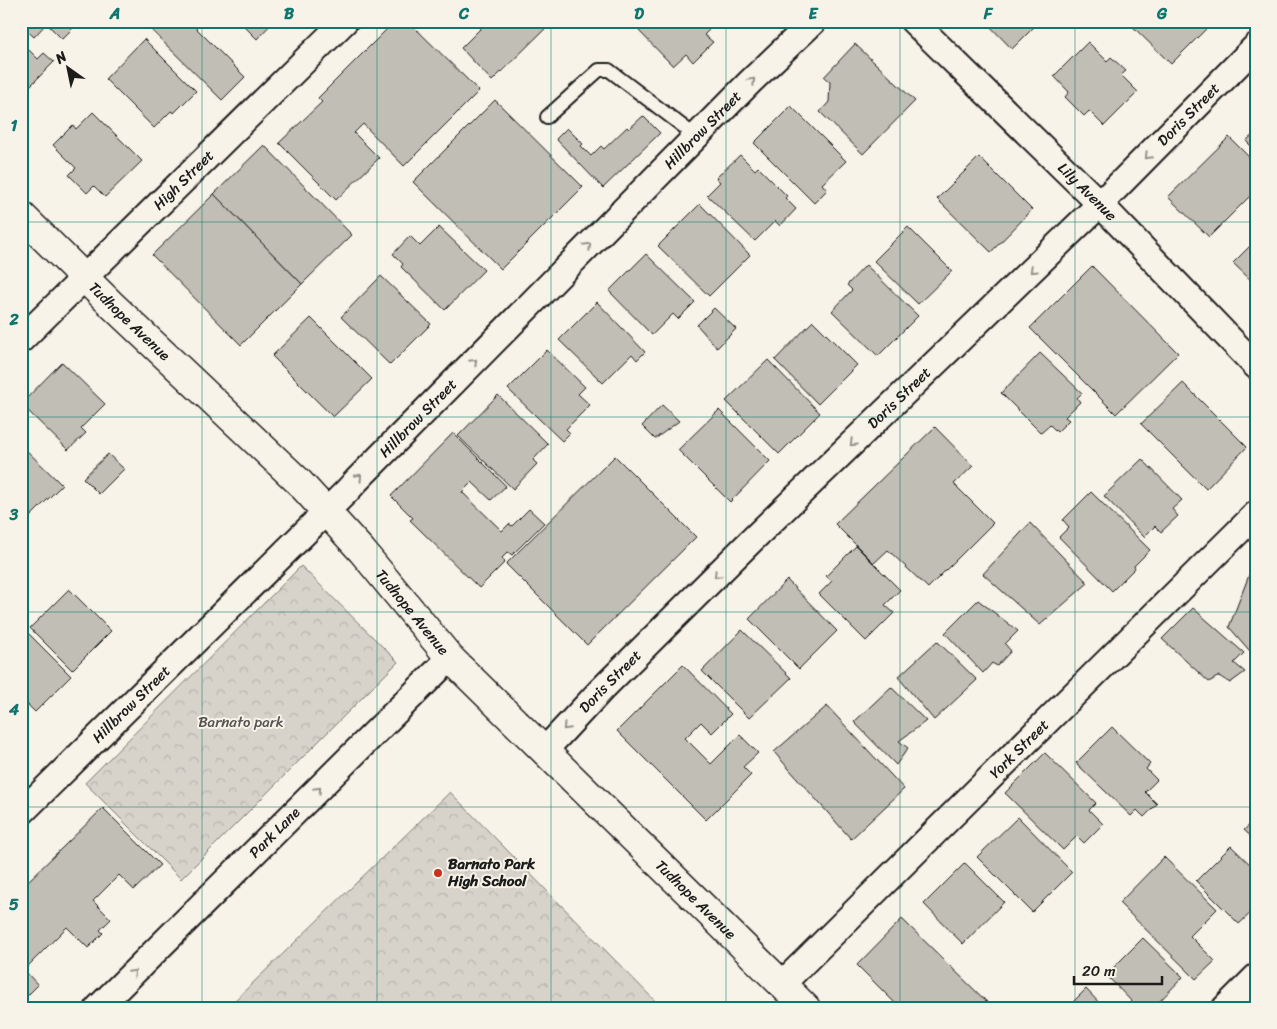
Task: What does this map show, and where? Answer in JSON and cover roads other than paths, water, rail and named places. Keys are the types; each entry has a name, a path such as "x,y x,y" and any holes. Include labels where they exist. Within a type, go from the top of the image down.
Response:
{"street":[{"name":"High Street","path":"21,340 345,21"},
{"name":"Hillbrow Street","path":"21,813 326,512 697,136 814,21"},
{"name":"Lily Avenue","path":"913,21 1100,204 1256,366"},
{"name":"Doris Street","path":"544,751 602,689 745,547 1100,204 1256,46"},
{"name":"Tudhope Avenue","path":"21,215 299,482 362,551 450,658 806,1008"},
{"name":"York Street","path":"782,984 1256,514"},
{"name":"Park Lane","path":"98,1008 450,658"},
{"path":"1225,1008 1256,977"}],"lane":[{"path":"547,118 599,70 609,70 697,136"}],"place":[{"name":"Barnato Park High School","path":"438,873"}],"park label":[{"name":"Barnato park","path":"241,722"}]}
